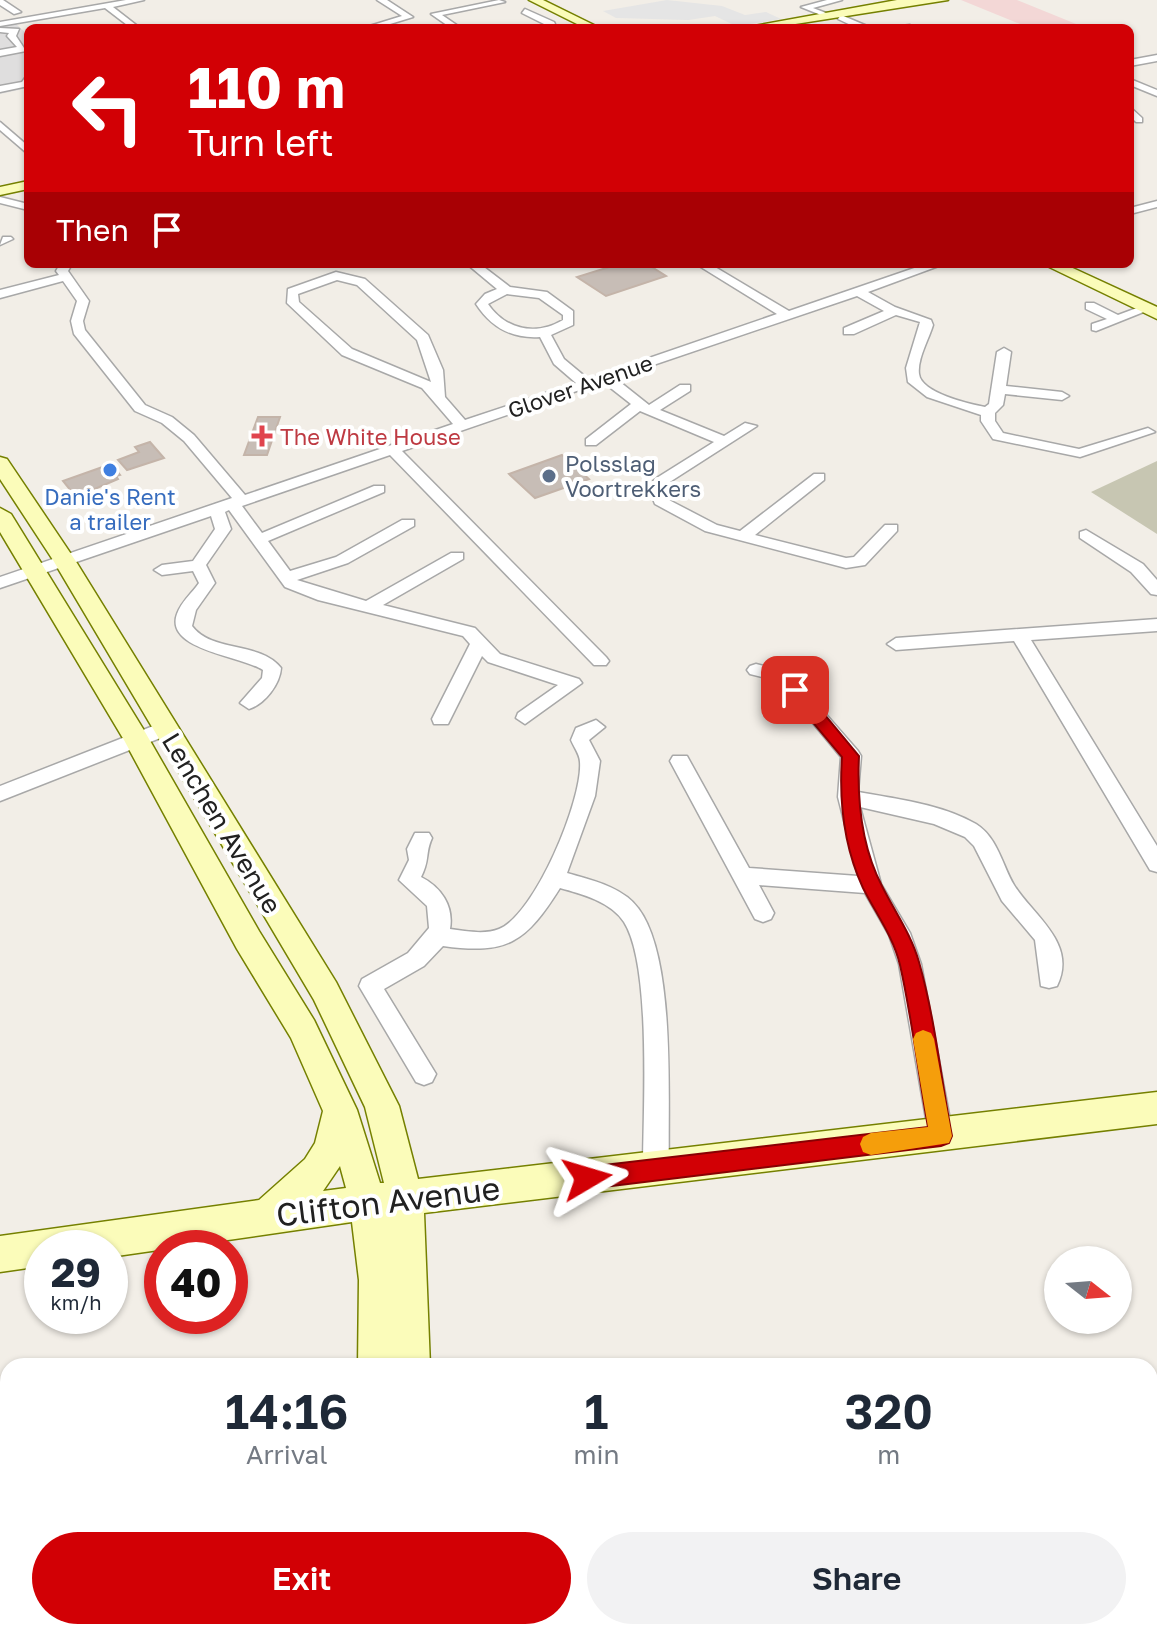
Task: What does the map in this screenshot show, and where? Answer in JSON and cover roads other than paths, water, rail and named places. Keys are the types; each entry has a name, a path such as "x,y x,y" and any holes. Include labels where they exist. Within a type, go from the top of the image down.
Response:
{"main road":[{"path":"534,0 596,24"},
{"path":"558,0 597,24"},
{"path":"780,24 821,6 917,0"},
{"path":"790,24 943,0"},
{"path":"790,24 857,14"},
{"path":"0,188 24,184"},
{"path":"1060,268 1153,311"},
{"path":"1071,268 1153,311"},
{"name":"Lenchen Avenue","path":"0,463 62,558 151,734 248,940 303,1030 340,1110 368,1202 378,1280 378,1358"},
{"name":"Lenchen Avenue","path":"0,514 31,568 151,734 339,1016 382,1106 406,1200 410,1358"},
{"name":"Clifton Avenue","path":"0,1254 368,1202 406,1200 1157,1108"},
{"path":"269,1215 311,1183 329,1156 340,1110"}],"street":[{"path":"62,0 69,4 107,8 131,24"},
{"path":"62,21 123,1 140,0"},
{"path":"381,0 409,15 406,19 384,24"},
{"path":"431,6 451,0"},
{"path":"821,6 838,0"},
{"path":"0,2 17,12"},
{"path":"450,24 434,15 501,2"},
{"path":"0,24 107,8"},
{"path":"404,11 417,9"},
{"path":"525,11 551,24"},
{"path":"841,17 856,24"},
{"path":"0,30 16,31 0,43"},
{"path":"11,36 24,49"},
{"path":"0,53 24,51"},
{"path":"0,60 24,52"},
{"path":"1134,62 1154,60"},
{"path":"16,71 24,70"},
{"path":"1,84 24,84"},
{"path":"1134,84 1157,93"},
{"path":"0,97 24,93"},
{"path":"1134,114 1139,120"},
{"path":"0,125 24,147"},
{"path":"1134,195 1155,204"},
{"path":"0,200 24,206"},
{"path":"1134,210 1155,204"},
{"path":"478,268 506,290"},
{"path":"714,268 787,315"},
{"path":"894,268 905,275"},
{"name":"Glover Avenue","path":"0,577 228,505 926,268"},
{"path":"0,294 65,271 83,301 77,321 79,331 135,402 152,416 172,423 189,438 228,505 285,578 307,591 469,632 494,658 573,683 525,718"},
{"path":"439,396 436,370 423,338 361,282 336,276 292,292 293,303 347,352 422,382 439,396 461,425"},
{"path":"506,290 543,295 566,310 569,322 545,335 514,331 483,309 482,304 489,297 506,290"},
{"path":"858,291 895,311 920,317 927,325 912,373 915,383 950,402 988,412"},
{"path":"1090,306 1117,319"},
{"path":"849,331 895,311"},
{"path":"1096,327 1153,311"},
{"path":"545,335 558,357 644,408 727,442"},
{"path":"988,412 996,405 1004,352"},
{"path":"591,442 644,408 685,388"},
{"path":"999,389 1062,396"},
{"path":"988,412 994,433 1004,439 1068,452 1086,452 1148,432"},
{"path":"750,426 668,476 656,487 660,501 686,517 742,537 851,564 859,562 891,528"},
{"path":"392,449 600,661"},
{"path":"742,537 819,477"},
{"path":"257,539 281,532 379,489"},
{"path":"162,570 198,565 223,529 228,505"},
{"path":"285,578 342,560 408,523"},
{"path":"1086,535 1137,568 1157,590"},
{"path":"368,607 457,556"},
{"path":"198,565 207,583 185,615 184,629 198,642 250,654 272,668 271,680 249,703"},
{"name":"Glover Avenue","path":"0,583 31,568"},
{"path":"896,644 1157,625"},
{"path":"1020,636 1157,864"},
{"path":"441,719 479,644"},
{"path":"756,670 784,677 846,749 852,764 848,797 871,885 899,933 910,964 941,1136"},
{"path":"436,936 481,943 508,937 539,904 555,878 585,796 590,761 580,740 583,733 596,727"},
{"path":"0,794 151,734"},
{"path":"680,761 763,913"},
{"path":"848,797 921,812 979,836 995,862 1008,894 1046,936 1051,953 1049,979"},
{"path":"422,838 417,849 419,860 409,880 426,887 441,909 442,924 428,950 370,986 424,1074"},
{"path":"741,876 871,885"},
{"path":"555,878 622,904 634,918 646,945 652,1004 656,1169"}],"place":[{"name":"The White House","path":"262,436"},
{"name":"Danie's Rent a trailer","path":"110,470"},
{"name":"Polsslag Voortrekkers","path":"549,476"}]}
